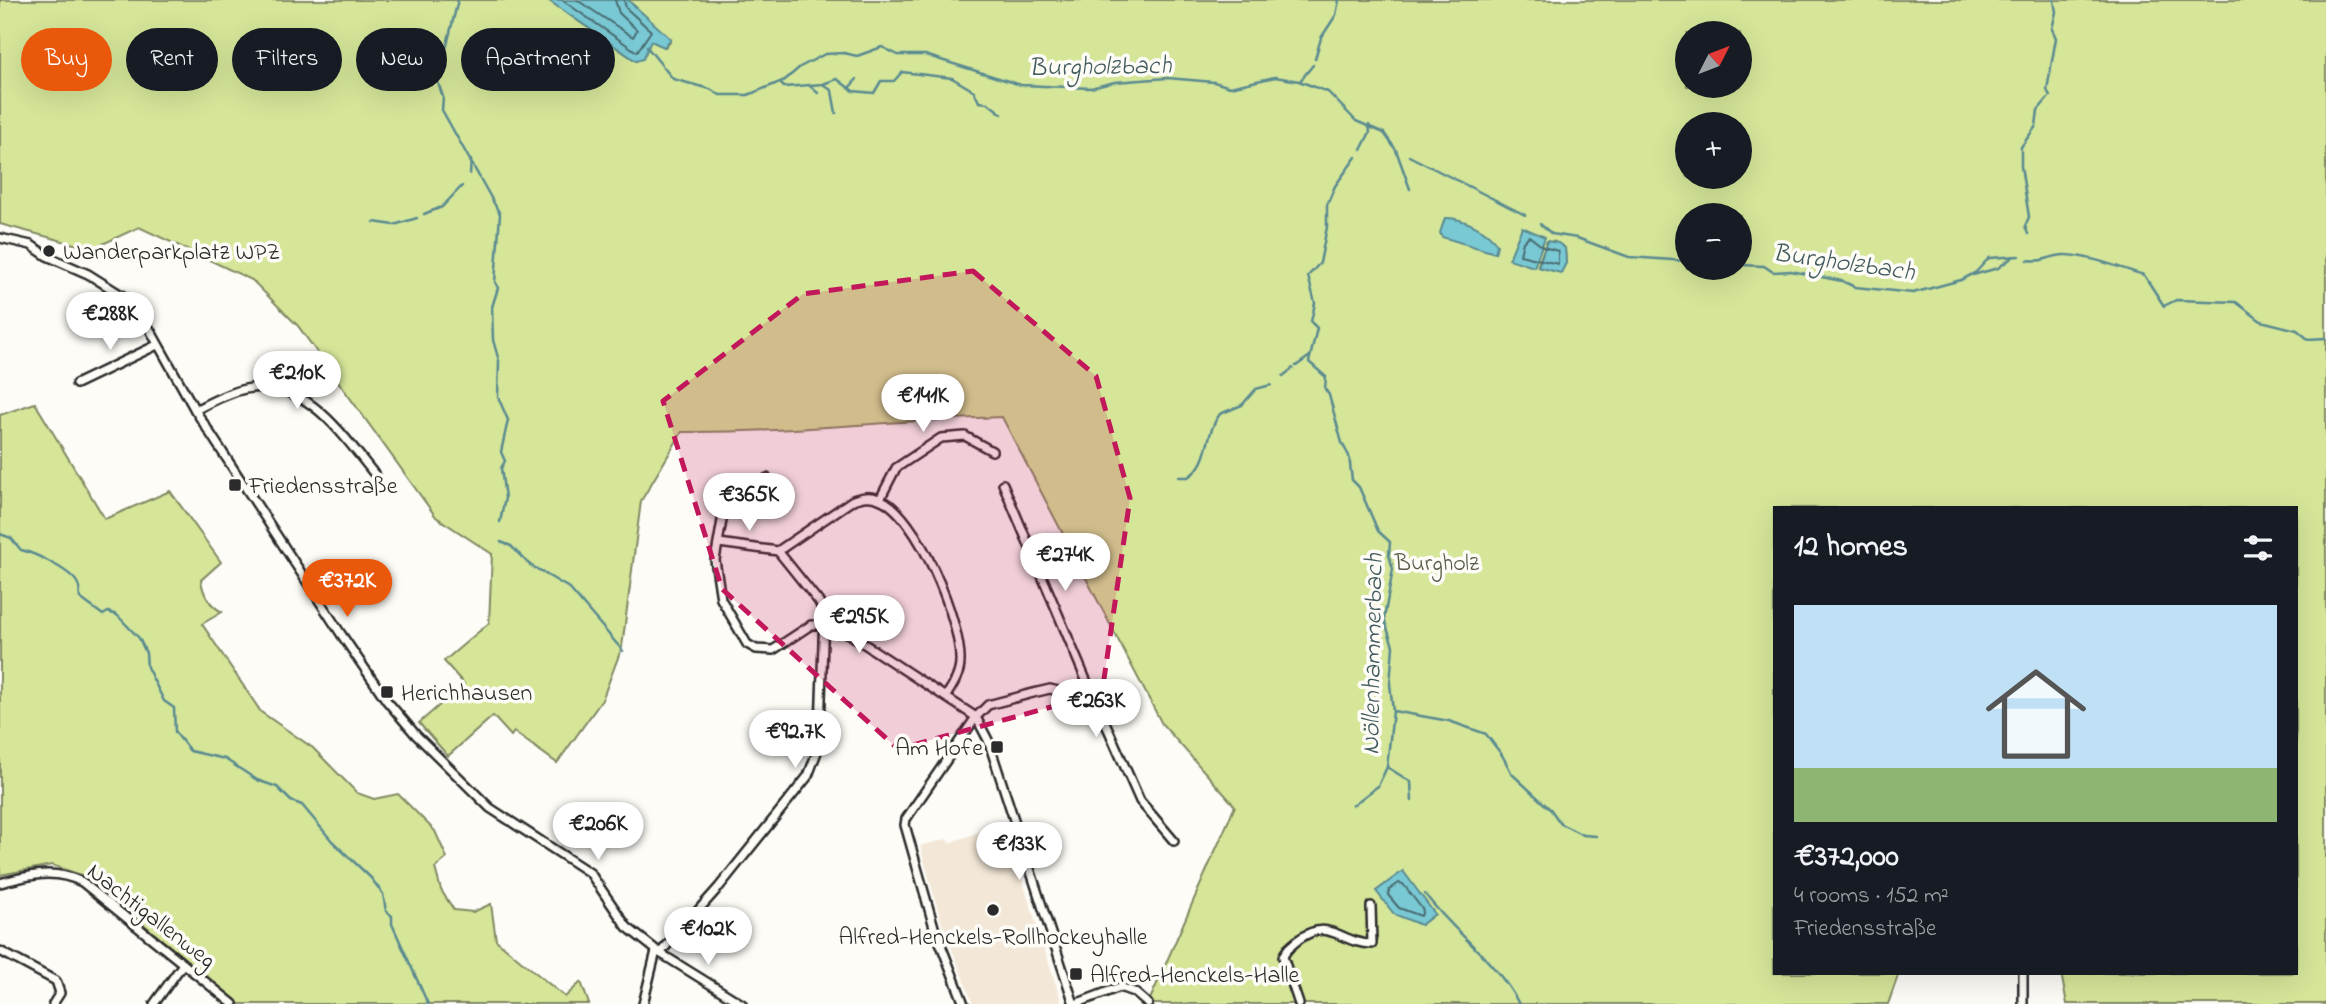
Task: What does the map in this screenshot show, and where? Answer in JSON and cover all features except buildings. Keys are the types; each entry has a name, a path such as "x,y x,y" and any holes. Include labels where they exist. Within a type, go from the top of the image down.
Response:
{"street":[{"path":"0,239 31,245 108,285 138,310 195,410 387,701 470,792 590,873 627,927 658,952 743,1004"},
{"path":"76,384 157,345"},
{"path":"195,410 248,388 286,391 311,403 326,417 376,476"},
{"path":"880,499 896,468 941,438 965,436 992,451"},
{"path":"767,478 726,511 715,560 721,599 747,644 755,649 773,650 811,625 824,625 867,643 976,717 988,740 1074,1004 1120,987 1134,992 1149,1004"},
{"path":"1003,484 1140,801 1174,841"},
{"path":"719,543 778,551 853,500 865,496 880,499 910,527 933,565 943,589 960,662 957,678 946,696"},
{"path":"643,1004 658,952 719,887 808,776 817,752 824,625 819,602 778,551"},
{"path":"964,1004 934,927 905,825 906,819 976,717 988,705 1050,690 1070,694 1101,713"},
{"name":"Nachtigallenweg","path":"0,883 38,873 68,874 82,882 233,1004"},
{"path":"1299,1004 1283,957 1286,949 1308,933 1320,930 1336,931 1351,941 1372,944 1371,906"},
{"path":"0,951 56,981 60,993 53,1004"},
{"path":"154,1004 183,964"},
{"path":"2023,975 2023,1004"}],"highlighted area":[{"path":"973,271 1096,376 1130,498 1102,693 898,749 722,589 663,401 803,294"}],"shaded area":[{"path":"1004,823 1061,1004 973,1004 941,921 920,846 947,839 949,843"}],"green space":[{"name":"Burgholz","path":"0,0 548,0 588,28 461,28 461,91 615,91 615,46 636,61 651,41 666,47 670,42 628,0 2326,0 2326,1004 2067,1004 2061,975 2298,975 2298,506 1773,506 1773,975 1898,975 1888,1004 1148,1004 1235,806 1162,724 1002,417 682,432 641,501 622,647 602,700 557,763 514,732 511,736 493,716 448,756 419,723 464,684 444,661 489,623 492,554 436,517 298,326 252,280 139,227 92,249 0,224","holes":["1553,241 1565,248 1566,263 1538,265 1546,243"]},
{"path":"35,403 105,519 170,491 221,562 201,580 207,599 222,612 202,624 261,712 313,748 357,793 374,799 398,794 435,831 447,858 435,868 441,890 454,910 473,912 491,904 496,940 565,997 581,982 589,1004 239,1004 95,884 99,881 52,865 0,875 0,415"}],"water":[{"path":"548,0 628,0 671,39 664,47 651,41 643,59 636,61 615,46 615,28 588,28"},
{"path":"1445,218 1459,220 1482,230 1497,245 1495,253 1442,237 1440,233"},
{"path":"1522,227 1545,237 1534,267 1509,259"},
{"path":"1547,241 1558,243 1565,248 1566,263 1561,273 1538,267"},
{"path":"1403,871 1435,914 1421,925 1394,914 1376,891"}],"waterway":[{"path":"458,0 444,57 435,74 443,97 442,110 500,214 495,282 498,288 492,307 493,340 499,361 498,397 508,420 501,452 505,461 501,468 505,498 500,522"},
{"path":"1315,59 1321,38 1336,15 1339,0"},
{"path":"2028,234 2025,226 2029,217 2021,166 2021,147 2036,126 2038,110 2050,96 2047,90 2056,38 2052,29 2056,12 2054,0"},
{"name":"Burgholzbach","path":"647,47 673,79 710,89 720,95 748,95 785,80 800,67 825,54 844,53 857,56 882,47 898,55 925,55 1021,85 1091,88 1115,82 1167,78 1214,82 1230,87 1275,77 1299,81 1328,92 1356,121 1384,133 1396,150 1410,189"},
{"path":"1300,81 1313,65"},
{"path":"780,83 784,87 823,84 837,79 853,91 874,93 881,81 894,81 902,72 952,78 974,91 979,102 988,103 1002,114"},
{"path":"849,88 857,79"},
{"path":"823,84 832,91 836,113"},
{"path":"810,86 818,93"},
{"name":"Nöllenhammerbach","path":"1361,150 1370,132 1369,125"},
{"name":"Burgholzbach","path":"1409,156 1525,215"},
{"name":"Nöllenhammerbach","path":"1356,157 1335,186 1327,205 1327,227 1320,263 1308,276 1315,303 1311,322 1317,328 1309,362 1326,377 1325,389 1342,443 1349,456 1352,480 1359,487 1378,531 1390,542 1389,555 1393,569 1384,619 1393,646 1390,684 1393,711 1387,767 1411,782 1412,801"},
{"path":"470,174 471,160"},
{"path":"424,214 442,207 462,186"},
{"path":"374,222 394,225 417,218"},
{"name":"Burgholzbach","path":"1540,224 1552,234 1577,238 1629,257 1675,260"},
{"name":"Burgholzbach","path":"2028,260 2066,255 2095,260 2144,275 2164,306 2176,300 2236,302 2261,321 2297,330 2308,339 2326,338"},
{"path":"1973,275 1998,268 2014,256"},
{"name":"Burgholzbach","path":"1752,266 1764,266 1773,272 1791,271 1842,281 1855,287 1913,293 1961,280 1976,272 1989,258 2019,256"},
{"path":"1296,366 1310,356"},
{"path":"1283,376 1293,368"},
{"path":"1179,477 1188,477 1200,464 1211,430 1220,414 1242,405 1256,389 1271,385"},
{"path":"0,534 11,538 21,550 63,569 76,581 80,598 103,615 108,612 117,615 139,638 146,653 147,667 164,701 174,708 175,732 190,751 225,759 257,780 277,787 291,801 302,805 332,841 371,878 383,894 386,911 392,916 392,924 428,1004"},
{"path":"501,542 511,546 530,565 569,588 623,651"},
{"path":"1393,711 1449,721 1486,734 1512,774 1551,810 1561,824 1583,835 1596,836"},
{"path":"1353,805 1378,786 1387,767"},
{"name":"Nöllenhammerbach","path":"1425,894 1499,974 1519,1004"}],"place":[{"name":"Wanderparkplatz WPZ","path":"49,251"},
{"name":"Friedensstraße","path":"235,485"},
{"name":"Herichhausen","path":"387,692"},
{"name":"Am Hofe","path":"997,747"},
{"name":"Alfred-Henckels-Rollhockeyhalle","path":"993,910"},
{"name":"Alfred-Henckels-Halle","path":"1076,974"}]}
